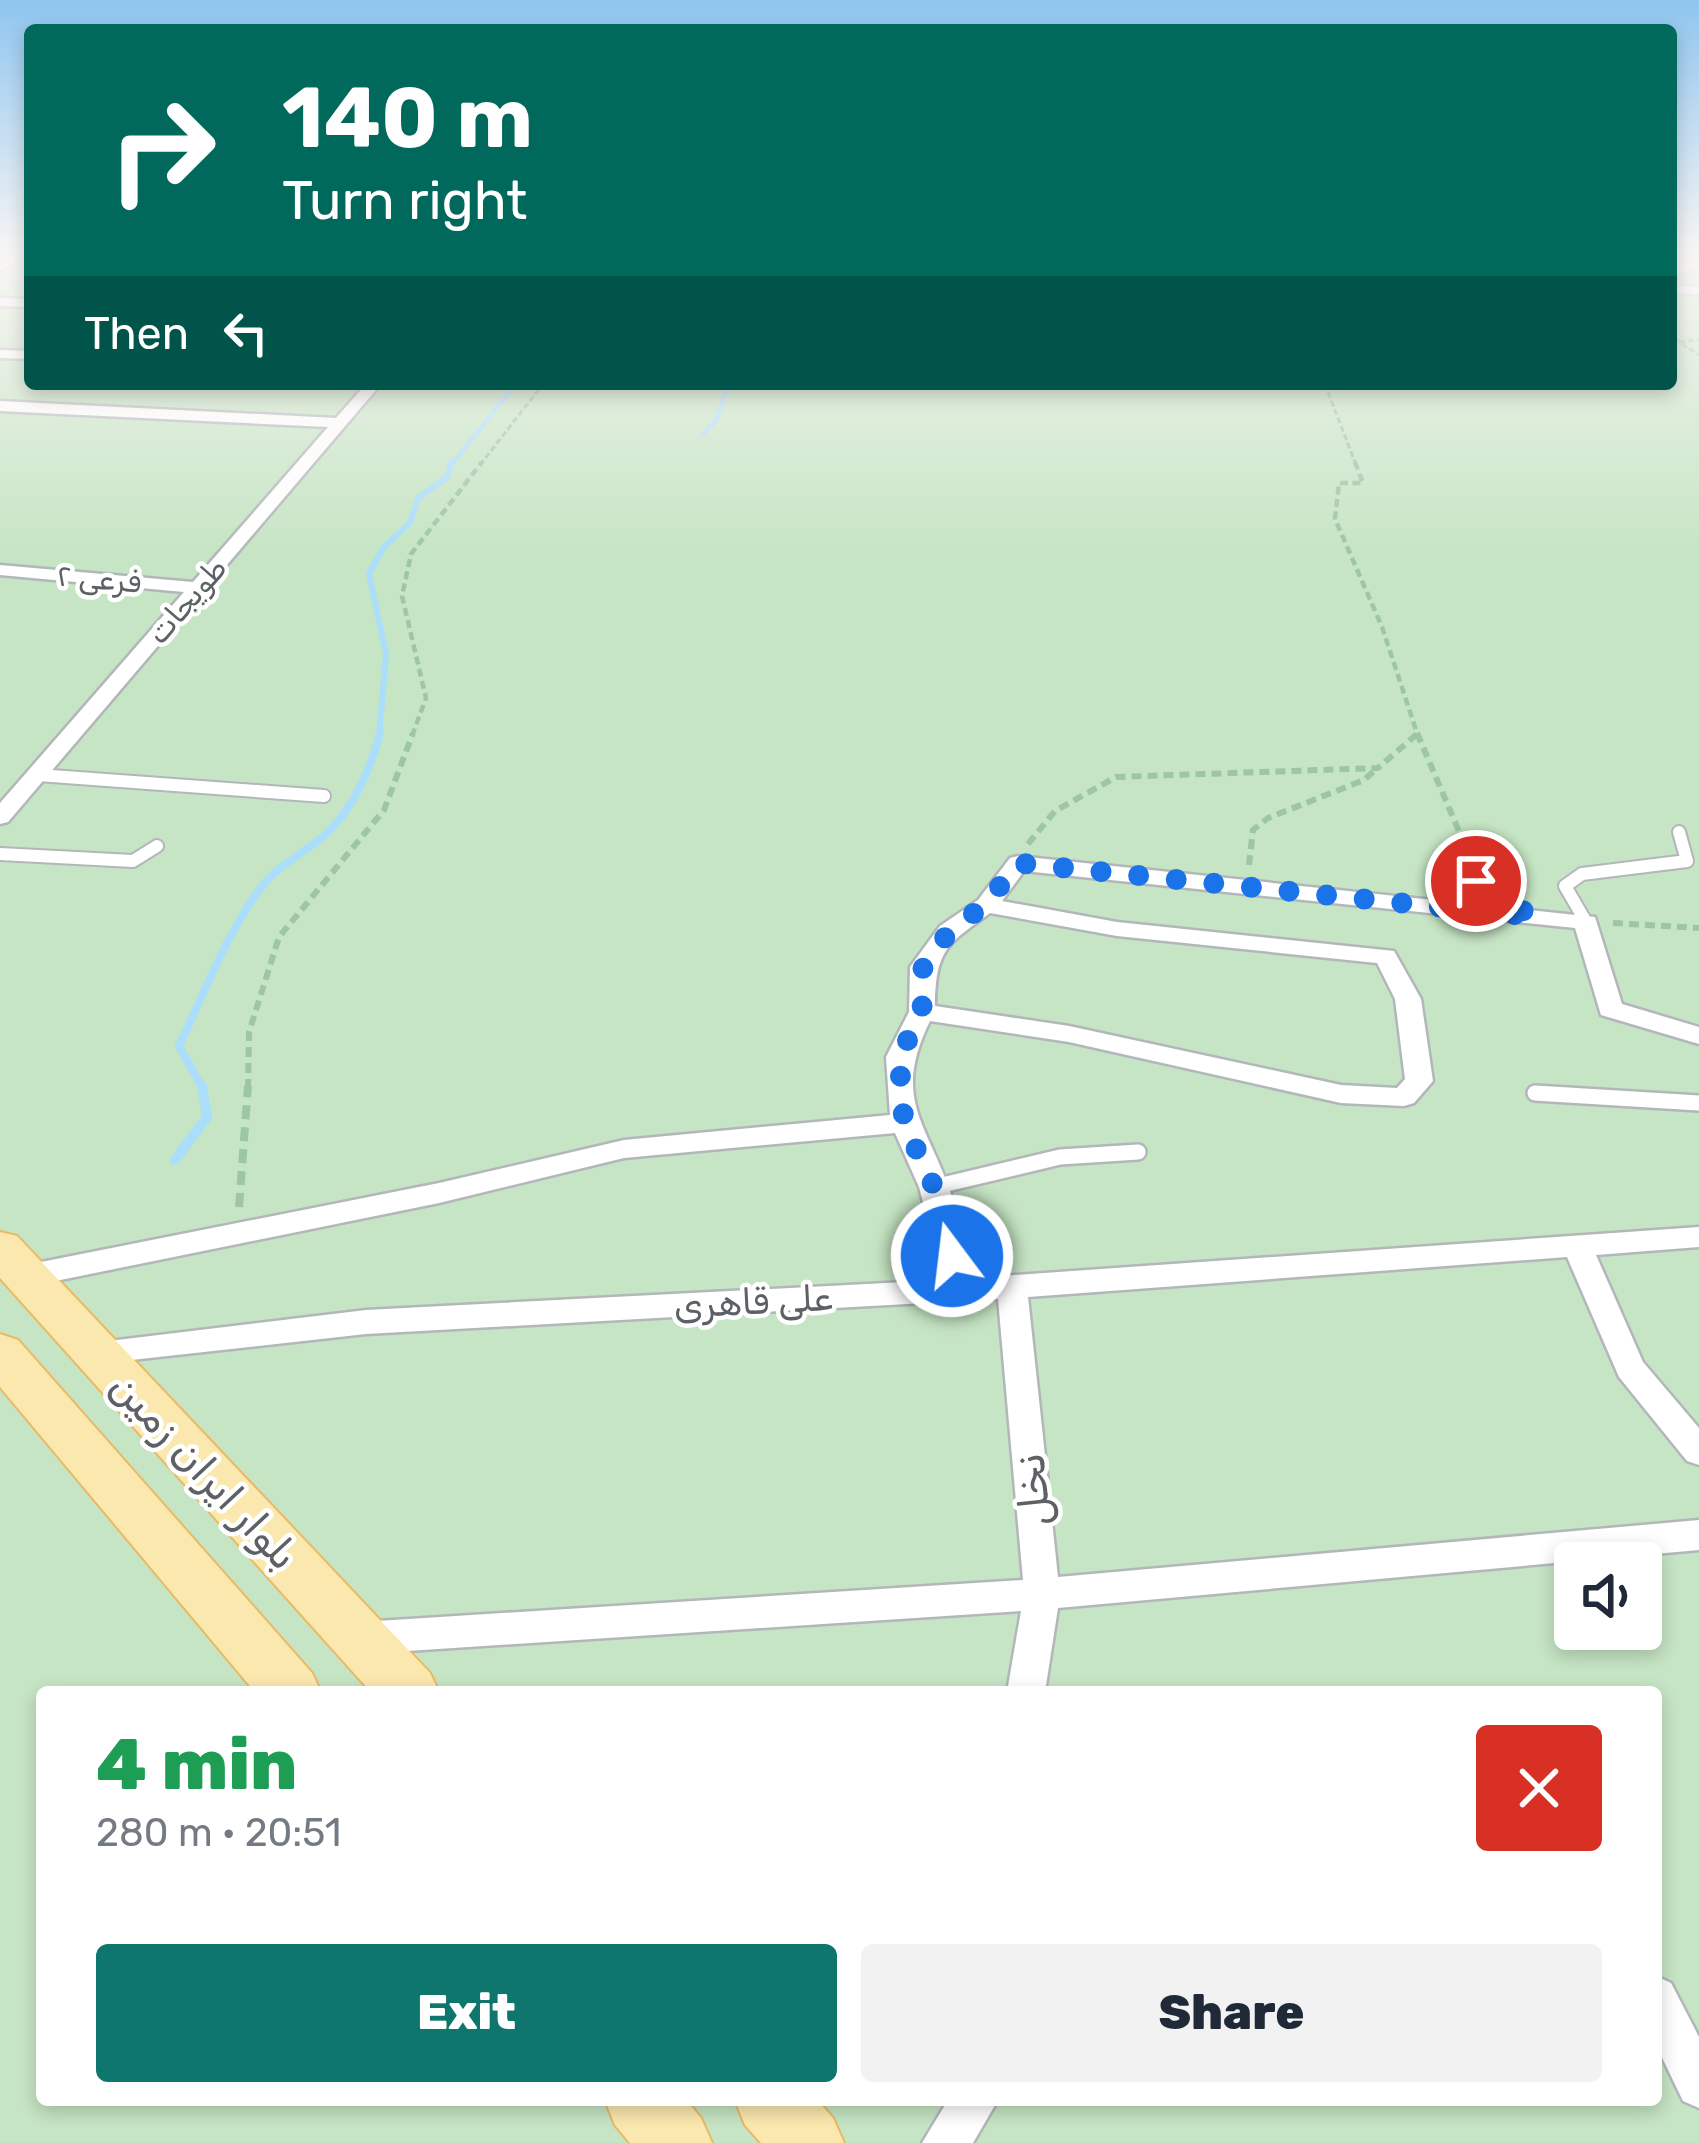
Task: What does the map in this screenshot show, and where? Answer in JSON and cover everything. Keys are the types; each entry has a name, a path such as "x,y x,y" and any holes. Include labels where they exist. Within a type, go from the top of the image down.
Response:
{"main road":[{"name":"بلوار ایران زمین","path":"13,1262 404,1686"},
{"name":"بلوار ایران زمین","path":"0,1353 285,1686"},
{"path":"645,2106 676,2143"},
{"path":"775,2106 808,2143"}],"street":[{"name":"طویجات","path":"0,817 369,390"},
{"path":"0,406 339,423"},
{"name":"فرعی ۲","path":"0,570 197,589"},
{"path":"961,1290 934,1187 904,1123 899,1057 922,1012 923,967 949,932 986,904 1018,863 1586,922 1610,1009 1699,1036"},
{"path":"922,1012 1069,1034 1341,1094 1404,1097 1419,1081 1416,1037 1401,974 1385,956 1117,929 986,904"},
{"path":"13,1262 236,1234 624,1149 904,1123"},
{"name":"علی قاهری","path":"95,1352 366,1322 1012,1287 1699,1237"},
{"path":"1577,1246 1630,1367 1699,1451"},
{"name":"نخل","path":"1012,1287 1042,1594 1027,1686"},
{"path":"362,1639 1042,1594 1699,1534"},
{"path":"1662,2010 1699,2085"},
{"path":"945,2143 971,2106"}],"lane":[{"path":"38,775 324,796"},
{"path":"1586,922 1564,886 1582,874 1688,861 1679,832"},
{"path":"0,854 133,861 157,846"},
{"path":"1535,1093 1699,1103"},
{"path":"934,1187 1060,1157 1138,1152"}],"path":[{"path":"236,1234 247,1139 249,1032 279,937 384,810 426,698 403,596 411,554 539,390"},
{"path":"1327,390 1363,483 1339,483 1335,519 1382,627 1417,734 1459,827 1476,881 1488,895 1537,917"},
{"path":"1247,887 1253,830 1268,818 1364,780 1417,734"},
{"path":"1018,863 1036,826 1080,794 1116,778 1378,768"},
{"path":"1586,922 1699,928"}],"green space":[{"path":"0,355 24,355 24,390 1677,390 1677,355 1699,355 1699,2143 0,2143"}],"waterway":[{"path":"451,465 511,390"},
{"path":"703,434 716,420 727,390"},
{"path":"379,736 386,654 369,574 383,548 410,523 418,498 447,477 451,462"},
{"path":"202,1088 179,1046 225,946 265,883 315,843 348,808 380,733"},
{"path":"175,1160 207,1117 202,1088"}],"route":[{"path":"952,1256 934,1187 904,1123 899,1057 922,1012 923,967 949,932 986,904 1018,863 1537,917 1488,895 1476,881"}]}
